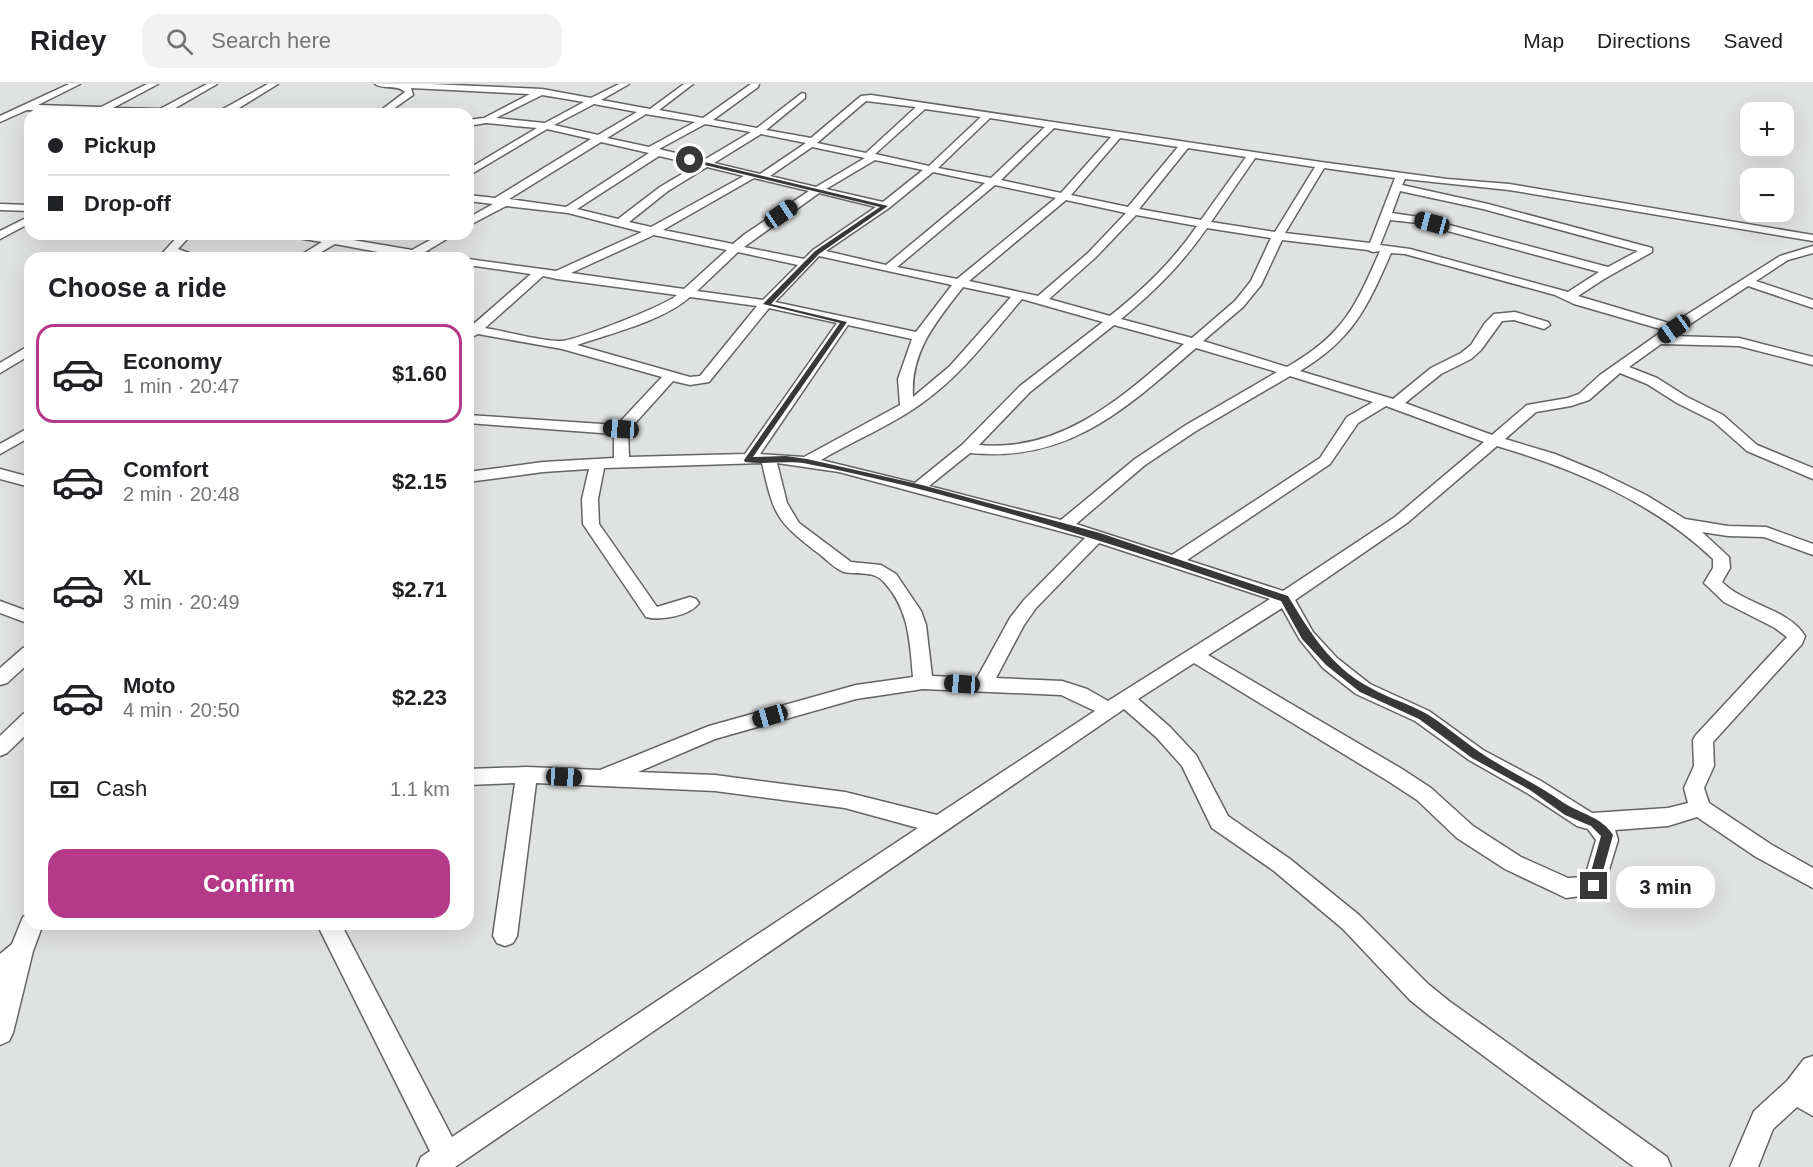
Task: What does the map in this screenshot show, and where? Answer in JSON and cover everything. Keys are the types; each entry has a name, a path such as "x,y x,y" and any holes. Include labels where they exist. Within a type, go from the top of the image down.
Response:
{"street":[{"path":"48,84 74,85"},
{"path":"107,108 154,84"},
{"path":"170,108 213,84"},
{"path":"233,108 274,84"},
{"path":"379,84 542,92 811,142 1134,211 1278,236 1406,251 1559,292 1667,334 1739,342 1813,361"},
{"path":"486,120 558,84"},
{"path":"474,169 546,126 624,84"},
{"path":"474,219 599,137 647,112 688,84"},
{"path":"0,119 74,85"},
{"path":"389,108 410,93 407,88 398,85"},
{"path":"568,210 654,151 710,118 755,85"},
{"path":"620,224 653,197 758,132 801,96"},
{"path":"557,275 653,231 757,176 811,142 864,98 1321,165 1398,181 1648,250 1609,271 1569,297"},
{"path":"564,345 667,308 733,249 817,190 871,156 923,106"},
{"path":"26,107 45,108"},
{"path":"474,332 564,345 690,381 704,379 766,304 812,258 885,206 932,168 989,115"},
{"path":"474,122 486,120 546,126 885,206"},
{"path":"888,269 993,182 1052,125"},
{"path":"907,406 905,379 919,337 961,282 1063,197 1118,135"},
{"path":"1040,300 1092,255 1134,211 1133,208 1137,201 1185,145"},
{"path":"919,487 967,448 1025,389 1154,286 1181,257 1253,154"},
{"path":"967,448 998,451 1043,443 1068,435 1103,416 1195,343 1239,304 1257,282 1278,236 1321,165"},
{"path":"1064,526 1140,462 1191,429 1291,371 1317,354 1346,329 1374,278 1386,216 1398,181"},
{"path":"1398,181 1509,187 1813,238"},
{"path":"474,198 502,200 568,210 733,249 888,269 961,282 1040,300 1291,371 1493,440 1533,451 1582,471 1681,523 1721,556 1724,562 1722,571 1713,583 1717,588 1731,598 1778,621 1791,629 1796,636 1796,640 1703,740 1706,758 1704,770 1694,788 1700,808 1764,851 1813,879"},
{"path":"0,207 24,208"},
{"path":"1386,216 1419,220 1609,271"},
{"path":"0,236 24,222"},
{"path":"171,252 181,240"},
{"path":"333,240 391,252"},
{"path":"315,252 343,240"},
{"path":"417,252 438,240"},
{"path":"332,930 439,1162 1117,704 1285,598 1401,520 1532,408 1571,402 1584,397 1619,368 1667,334 1784,258 1813,249"},
{"path":"1784,258 1813,264"},
{"path":"474,263 766,304 919,337"},
{"path":"474,330 540,273"},
{"path":"1747,282 1813,304"},
{"path":"807,462 831,446 879,425 931,390 1019,295"},
{"path":"1175,561 1325,461 1352,420 1390,403 1436,371 1466,356 1476,347 1489,326 1498,317 1515,316 1544,325"},
{"path":"748,460 844,322"},
{"path":"0,369 24,354"},
{"path":"1619,368 1645,377 1682,400 1718,418 1752,448 1813,474"},
{"path":"622,462 621,429 670,376"},
{"path":"474,419 621,429"},
{"path":"0,450 24,435"},
{"path":"768,458 785,518 793,526 847,567 874,569 890,578 912,611 917,625 923,682"},
{"path":"474,476 543,467 622,462 768,458 807,462 919,487 1097,535 1285,598 1306,636 1330,663 1364,689 1422,716 1476,755 1534,787 1569,812 1595,823 1607,835 1594,886 1566,888 1513,863 1465,832 1424,794 1395,775 1194,655"},
{"path":"597,465 589,512 589,522 594,531 652,613 670,611 690,603"},
{"path":"0,474 24,480"},
{"path":"1681,523 1720,530 1766,532 1813,550"},
{"path":"982,686 1016,622 1030,604 1097,535"},
{"path":"0,607 24,616"},
{"path":"0,678 24,657"},
{"path":"600,779 709,733 856,692 923,682 1062,688 1117,704 1182,752 1201,780 1213,813 1220,822 1282,865 1351,922 1419,992 1440,1009 1657,1167"},
{"path":"0,748 24,725"},
{"path":"474,777 527,776 715,783 844,800 941,825"},
{"path":"505,936 527,776"},
{"path":"1595,823 1668,817 1700,808"},
{"path":"0,1033 21,951 29,930"},
{"path":"0,969 21,951"},
{"path":"1744,1167 1763,1120 1804,1097 1813,1068"}],"route":[{"path":"690,160 885,206 817,252 766,304 844,322 748,460 768,458 807,462 919,487 1097,535 1285,598 1306,636 1330,663 1364,689 1422,716 1476,755 1534,787 1569,812 1595,823 1607,835 1607,840 1594,886"}]}
